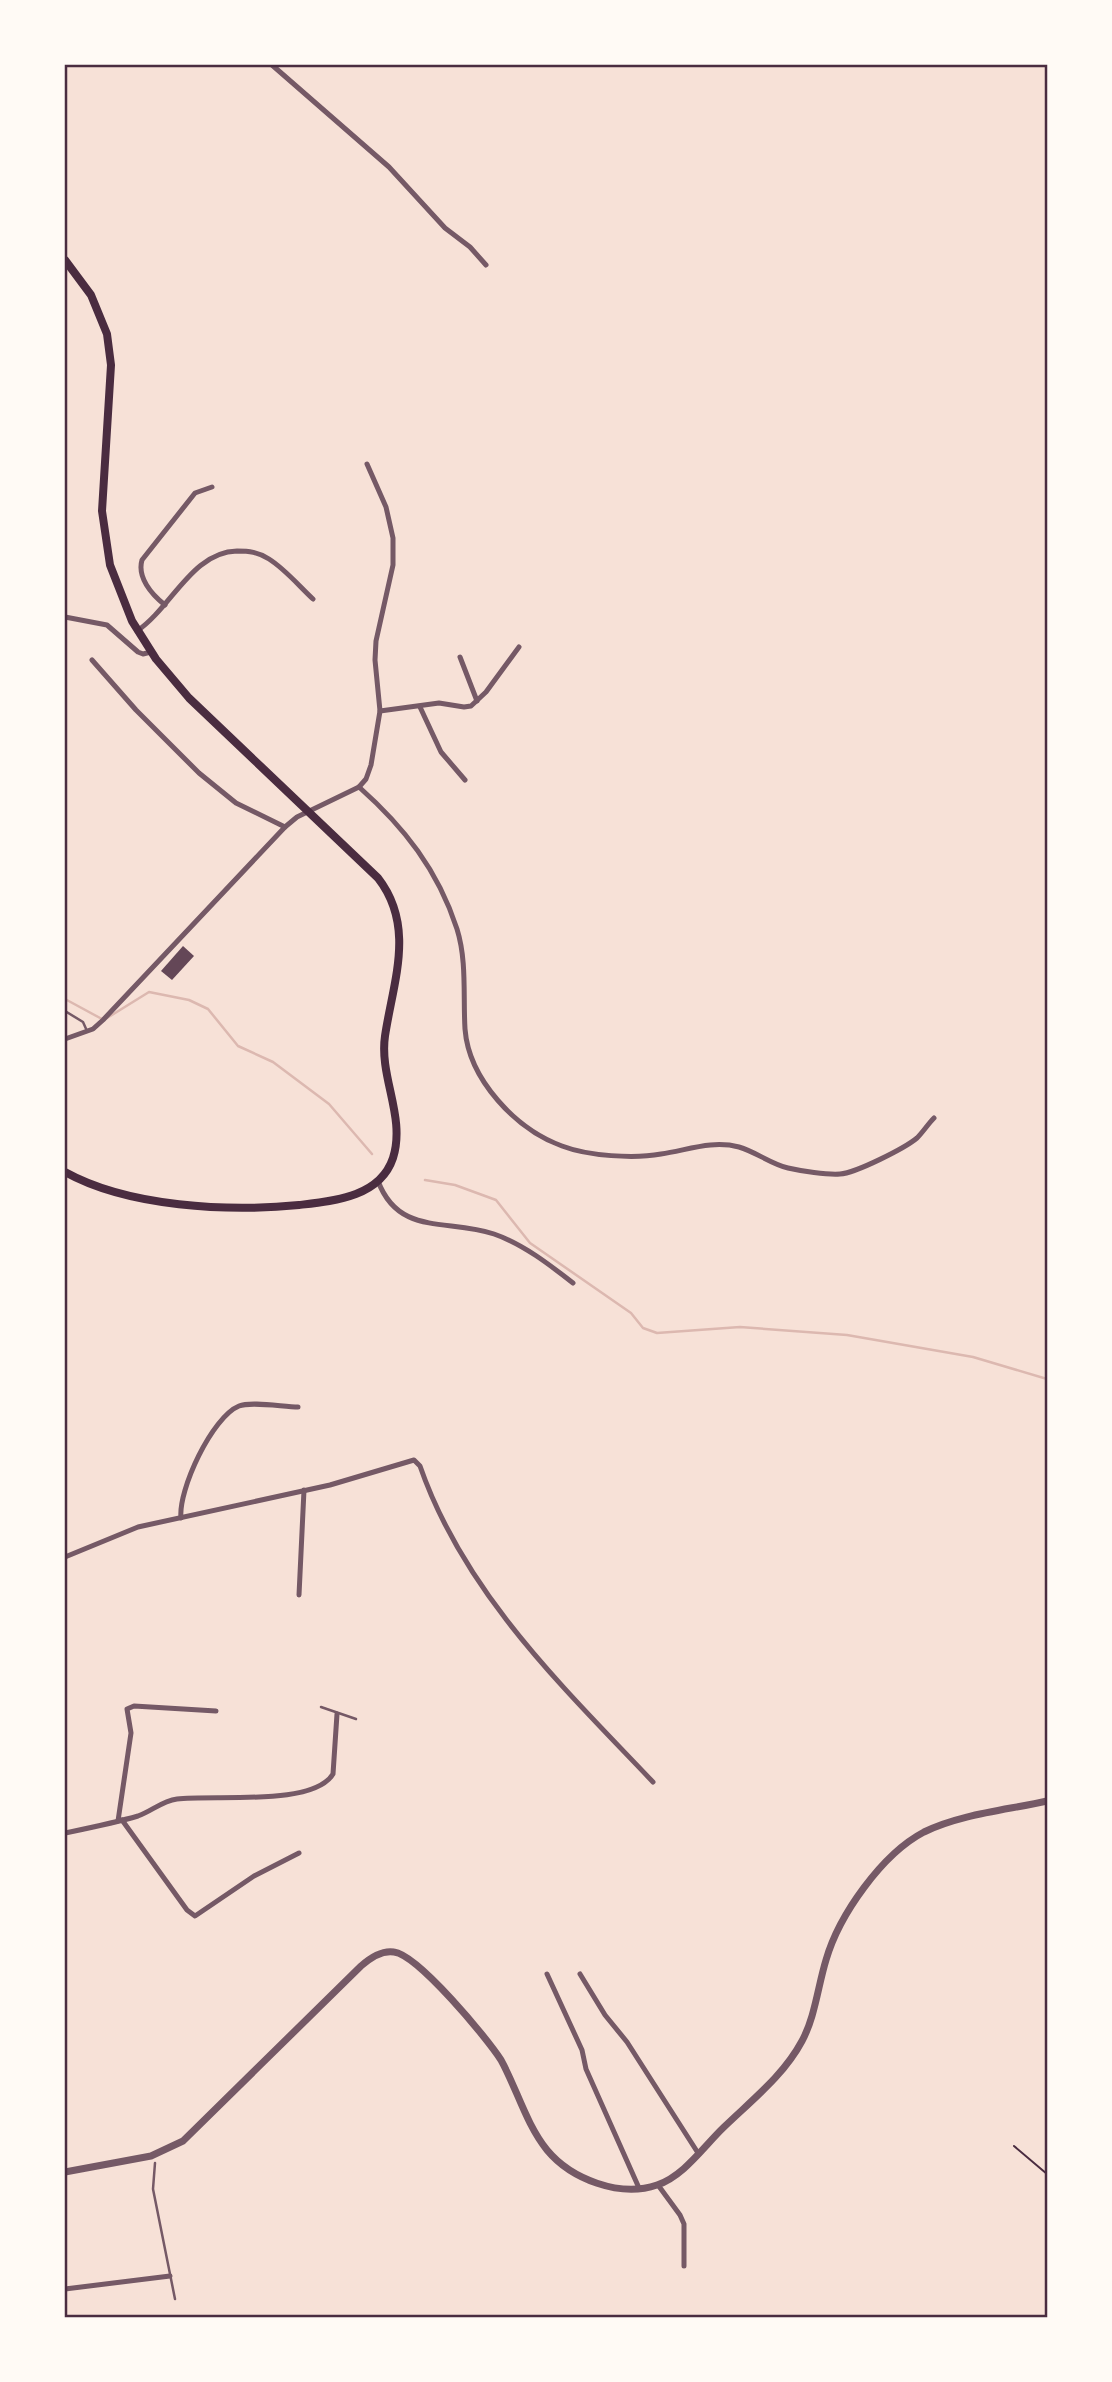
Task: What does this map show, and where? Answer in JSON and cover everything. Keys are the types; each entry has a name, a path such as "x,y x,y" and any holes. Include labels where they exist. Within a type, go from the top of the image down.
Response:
{"main road":[{"path":"65,260 91,295 107,334 111,365 102,499 104,529 115,580 137,631 189,698 378,878 393,901 400,931 398,970 384,1046 396,1128 395,1148 386,1172 378,1181 357,1194 342,1199 281,1207 213,1208 105,1189 65,1172"}],"street":[{"path":"272,65 303,95 323,108 389,167 446,228 470,247 486,265"},
{"path":"65,1039 98,1025 285,827 309,811 359,788 365,782 371,765 380,712 376,641 393,565 393,538 386,507 367,464"},
{"path":"165,604 144,581 140,572 142,560 195,493 212,487"},
{"path":"137,631 204,563 220,553 253,552 271,560 313,599"},
{"path":"65,617 107,625 138,652 151,652"},
{"path":"380,712 439,703 464,707 477,702 519,647"},
{"path":"460,657 477,702"},
{"path":"92,660 136,710 199,774 236,803 285,827"},
{"path":"420,707 441,752 465,780"},
{"path":"359,788 388,813 410,838 430,867 446,901 460,943 464,975 465,1029 476,1068 507,1109 528,1128 545,1138 570,1149 631,1156 649,1156 721,1143 746,1149 788,1168 843,1174 916,1138 934,1118"},
{"path":"378,1181 385,1199 396,1210 443,1226 495,1234 550,1265 573,1283"},
{"path":"181,1518 183,1492 192,1469 219,1424 233,1410 242,1405 298,1407"},
{"path":"65,1556 118,1534 154,1523 342,1481 409,1459 418,1462 450,1536 490,1598 548,1670 653,1782"},
{"path":"299,1595 304,1490"},
{"path":"216,1711 136,1706 127,1709 131,1733 120,1821 187,1910 195,1916 254,1876 299,1853"},
{"path":"65,1833 141,1815 162,1803 176,1799 276,1796 317,1786 330,1778 334,1770 337,1714"},
{"path":"65,2172 151,2156 183,2141 361,1966 376,1955 393,1952 403,1955 422,1971 483,2034 500,2060 536,2133 548,2151 572,2171 592,2181 617,2187 657,2185 675,2176 780,2074 795,2053 808,2026 830,1948 866,1887 891,1857 909,1842 946,1824 1047,1801"},
{"path":"547,1974 582,2050 586,2069 639,2188"},
{"path":"580,1974 698,2153"},
{"path":"657,2185 684,2224 684,2266"},
{"path":"65,2289 170,2276"}],"lane":[{"path":"65,1011 83,1022 87,1031"},
{"path":"321,1707 356,1719"},
{"path":"155,2163 153,2189 175,2299"}],"path":[{"path":"1014,2146 1047,2174"}],"building":[{"path":"183,946 194,956 172,980 161,971"}],"waterway":[{"path":"107,1018 149,992 189,1000 208,1009 238,1046 273,1062 329,1104 372,1154"},
{"path":"65,999 102,1019"},
{"path":"425,1180 455,1185 496,1200 530,1243 631,1313 643,1328 657,1333 740,1327 847,1335 973,1357 1047,1379"}]}
